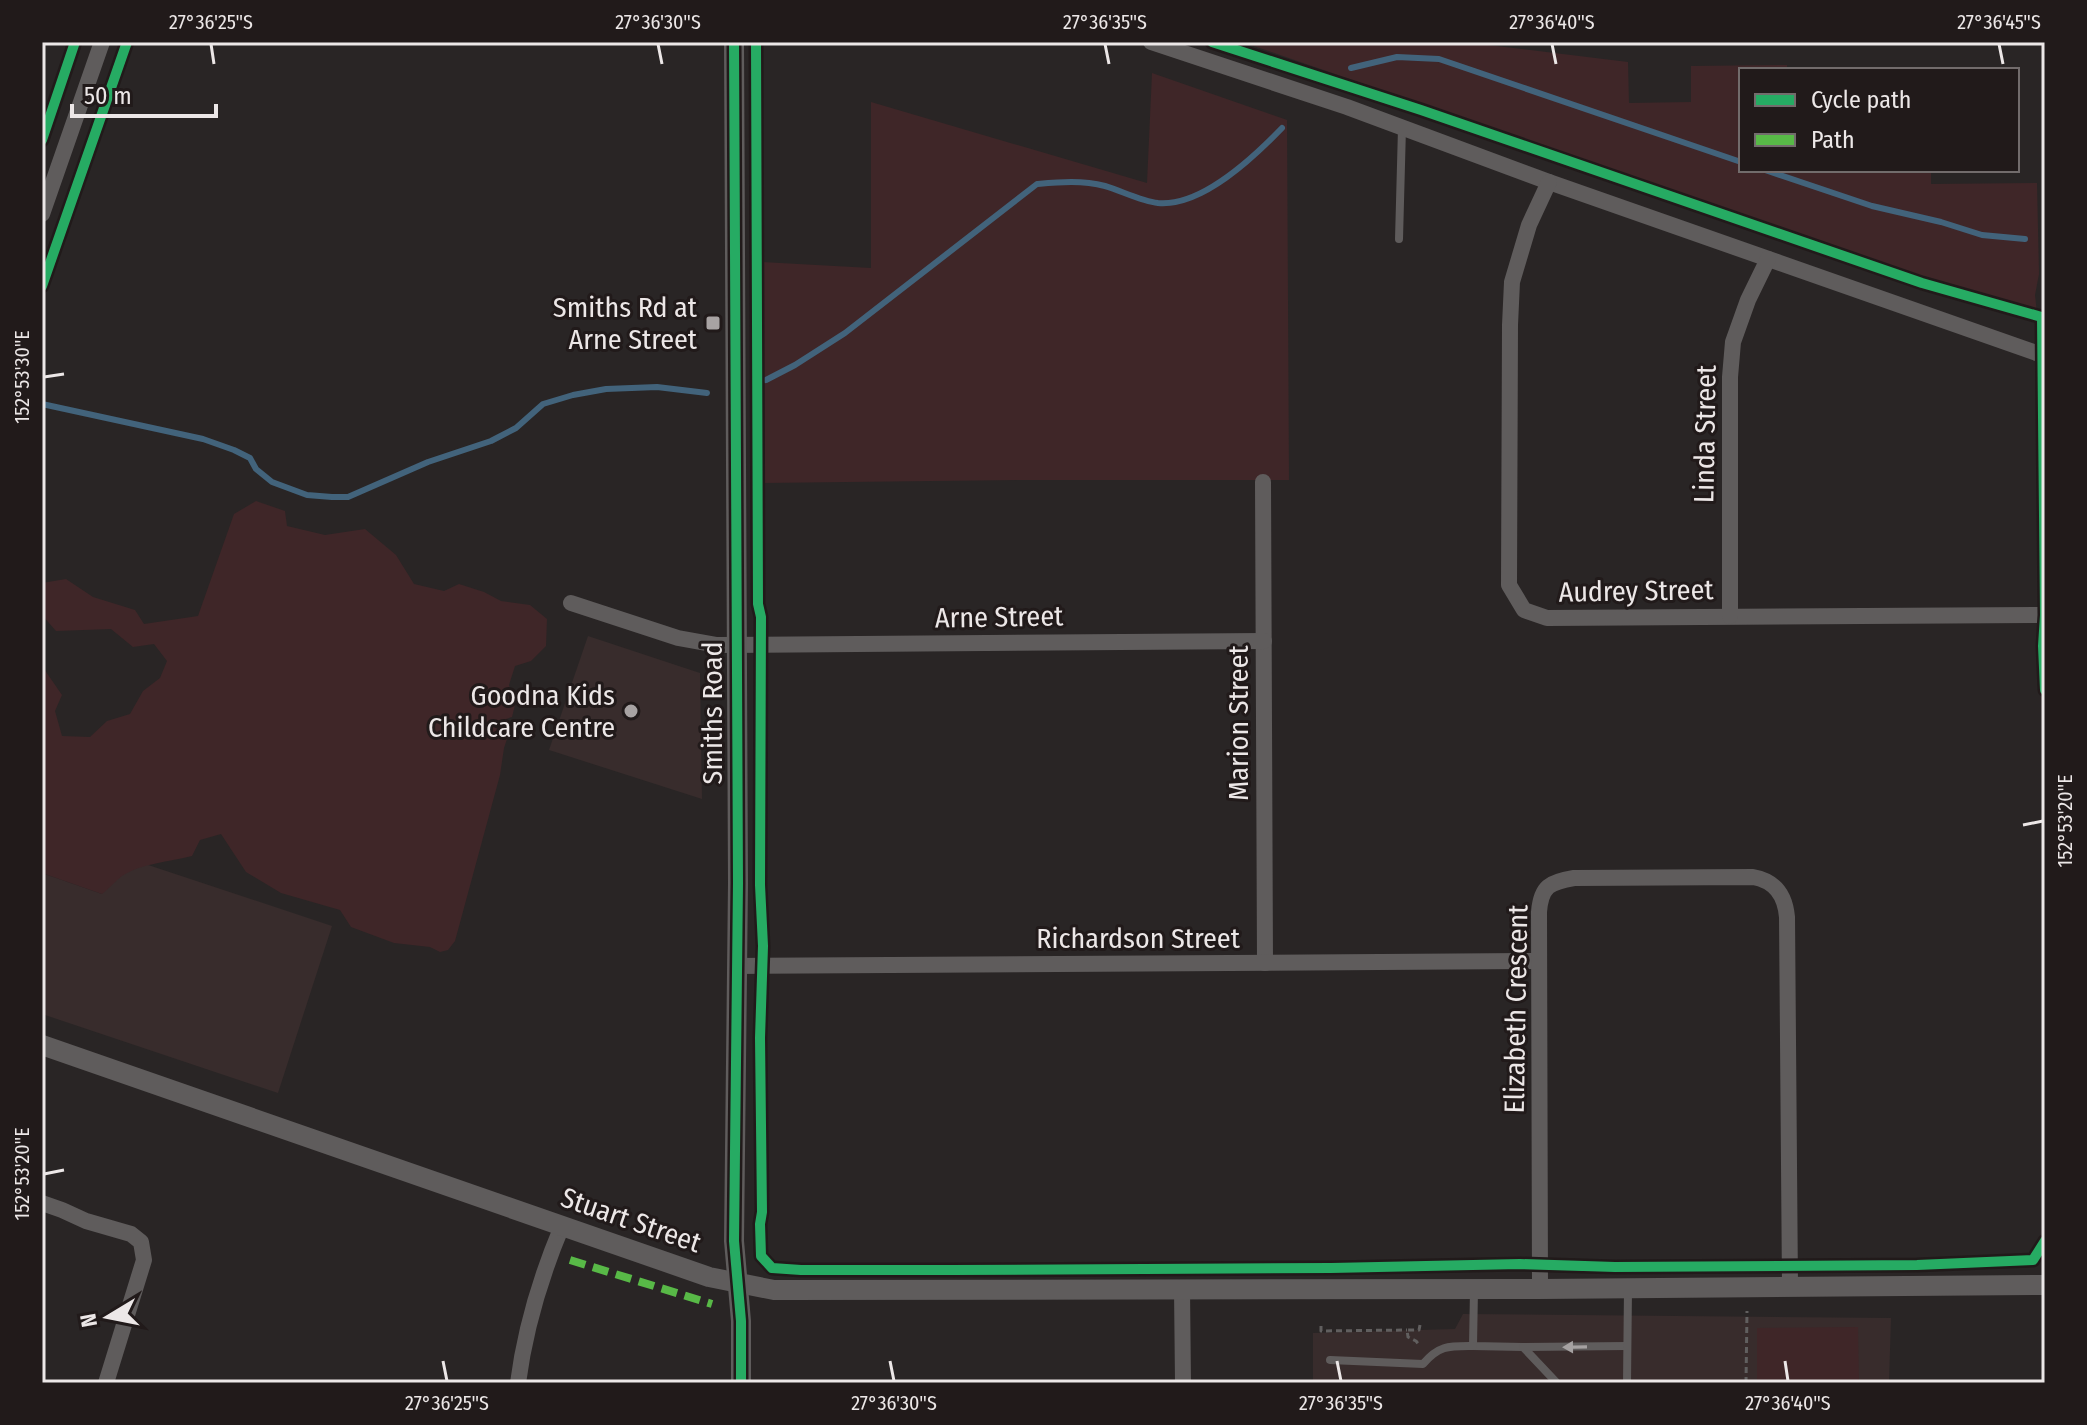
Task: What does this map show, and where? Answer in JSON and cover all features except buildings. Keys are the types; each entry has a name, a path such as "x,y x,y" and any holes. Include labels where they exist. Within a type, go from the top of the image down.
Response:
{"street":[{"path":"42,214 102,42"},
{"name":"Smiths Road","path":"734,42 737,966 734,1241 741,1326 741,1383"},
{"path":"1151,42 1347,107 1549,182 2045,356"},
{"name":"Audrey Street","path":"1549,182 1529,225 1512,282 1509,585 1524,610 1547,618 2045,615"},
{"name":"Linda Street","path":"1730,616 1730,377 1733,342 1748,300 1768,259"},
{"name":"Marion Street","path":"1263,482 1265,963"},
{"name":"Arne Street","path":"571,603 689,641 735,646 1264,641"},
{"name":"Elizabeth Crescent","path":"1540,1289 1539,902 1554,882 1574,878 1753,877 1772,883 1779,891 1787,917 1790,1287"},
{"name":"Richardson Street","path":"737,966 1539,961"},
{"name":"Stuart Street","path":"42,1045 709,1277 774,1290 2045,1285"},
{"path":"42,1203 86,1221 131,1234 141,1242 144,1260 106,1383"},
{"path":"518,1383 529,1322 562,1226"},
{"path":"1182,1289 1183,1383"}],"lane":[{"path":"1399,239 1402,128"},
{"path":"1627,1383 1628,1288"},
{"path":"1473,1346 1474,1289"},
{"path":"1330,1360 1423,1364 1437,1350 1448,1346 1627,1346"},
{"path":"1523,1347 1557,1383"}],"path":[{"path":"1746,1383 1747,1311"},
{"path":"1321,1326 1321,1331 1419,1330 1420,1325"}],"shaded area":[{"path":"1488,42 1488,45 1628,62 1629,103 1691,102 1691,66 1787,65 1787,68 1739,68 1739,172 1931,172 1931,184 2037,183 2037,313 1895,268 1248,44"},
{"path":"1152,73 1287,120 1289,480 763,483 762,262 871,268 871,102 1147,183"},
{"path":"256,501 285,511 287,526 325,535 365,529 396,555 414,584 444,591 459,584 501,601 530,605 547,619 546,646 531,661 515,666 509,685 515,705 512,717 506,719 510,730 500,775 455,941 448,950 440,952 430,947 394,943 351,927 340,910 281,893 246,872 221,834 200,840 192,856 130,872 102,894 42,873 42,666 62,695 55,711 62,736 90,737 107,721 130,714 143,691 160,678 167,661 154,644 133,647 111,629 56,631 42,615 42,583 66,579 93,597 135,610 144,624 198,616 234,514"},
{"name":"Goodna Kids Childcare Centre","path":"588,636 700,673 702,799 549,750"},
{"path":"115,854 332,926 278,1093 42,1014 42,873 102,894"},
{"path":"1463,1314 1891,1318 1889,1383 1313,1383 1313,1333 1455,1329"},
{"path":"1858,1327 1859,1383 1757,1383 1757,1328"}],"waterway":[{"path":"1351,68 1397,57 1439,59 1739,161"},
{"path":"766,380 845,333 1037,184 1088,183 1152,202 1175,202 1192,197 1226,178 1282,128"},
{"path":"1771,172 1872,206 1982,235 2025,239"},
{"path":"42,404 203,439 250,458 256,469 272,482 307,495 348,497 428,462 491,441 516,428 543,404 573,395 606,389 657,387 707,393"}],"marked path":[{"path":"570,1260 712,1304"}],"cycle path":[{"path":"42,140 75,42"},
{"path":"42,286 127,42"},
{"path":"734,42 738,883 734,1241 741,1321 741,1383"},
{"path":"756,42 760,885 763,946 760,1224 761,1256 772,1268 951,1270 1520,1264 1615,1267 1917,1265 2033,1260 2045,1241"},
{"path":"1212,42 1421,110 1922,283 2045,318"},
{"path":"2042,318 2045,690"}],"place":[{"name":"Smiths Rd at Arne Street","path":"713,323"},
{"name":"Goodna Kids Childcare Centre","path":"631,711"}]}
